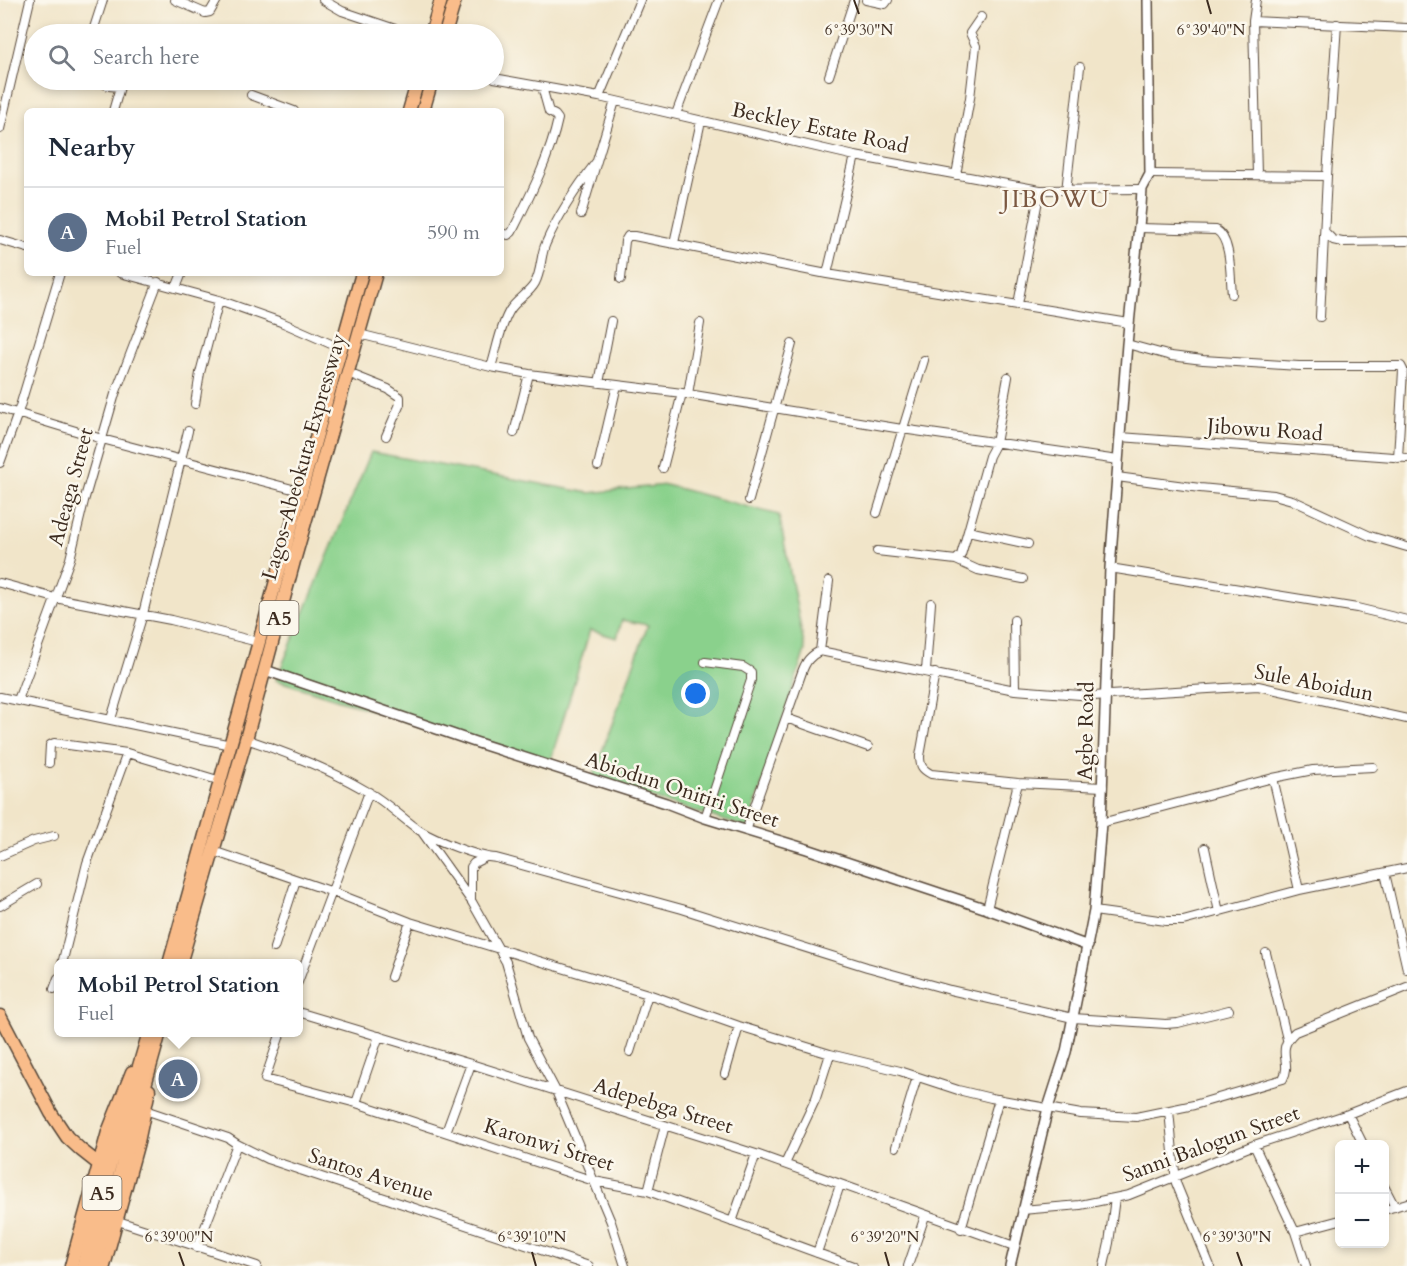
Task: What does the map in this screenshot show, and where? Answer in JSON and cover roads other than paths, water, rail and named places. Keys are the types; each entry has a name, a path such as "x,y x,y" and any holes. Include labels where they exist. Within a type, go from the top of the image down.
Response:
{"main road":[{"path":"435,24 441,0"},
{"path":"448,24 454,1"},
{"path":"410,108 415,90"},
{"path":"424,108 429,90"},
{"name":"Lagos-Abeokuta Expressway","path":"170,959 361,276"},
{"name":"Lagos-Abeokuta Expressway","path":"181,959 246,739 375,276"},
{"path":"0,1016 51,1113 67,1137 99,1167"},
{"path":"0,1032 58,1131 74,1149 99,1167"},
{"path":"71,1266 108,1132 147,1037"},
{"name":"A5","path":"83,1266 148,1037"},
{"path":"104,1266 145,1110 159,1037"},
{"name":"A5","path":"93,1266 159,1037"}],"street":[{"path":"21,0 30,1 25,24"},
{"path":"95,24 103,0"},
{"path":"175,0 205,13 210,12 217,0"},
{"path":"323,0 342,11 380,24"},
{"path":"599,97 640,0"},
{"path":"676,114 719,0"},
{"path":"830,76 854,0"},
{"path":"866,0 880,5 885,4 888,0"},
{"path":"1148,0 1150,174 1327,176"},
{"path":"1256,0 1253,21 1257,175"},
{"path":"956,175 970,98 976,46 970,33 981,17"},
{"path":"1253,21 1407,28"},
{"path":"1320,317 1337,24"},
{"path":"0,129 24,27"},
{"path":"1066,191 1080,67"},
{"name":"Beckley Estate Road","path":"504,80 615,100 855,156 1040,190 1143,189"},
{"path":"504,234 508,235 512,232 529,198 555,132 558,119 549,112 542,87"},
{"path":"114,108 119,90"},
{"path":"251,96 285,108"},
{"path":"581,214 615,100"},
{"path":"674,243 701,121"},
{"path":"828,274 855,156"},
{"path":"491,367 506,317 515,303 535,283 545,246 569,198 597,161"},
{"name":"Agbe Road","path":"1010,1266 1048,1108 1066,1052 1094,911 1103,787 1110,568 1118,460 1143,189 1150,174"},
{"path":"1017,304 1040,190"},
{"path":"1139,228 1216,230 1221,233 1227,245 1232,294"},
{"path":"1325,232 1333,240 1342,243 1407,241"},
{"path":"621,279 625,241 628,236 828,274 1129,323"},
{"path":"0,240 24,247"},
{"path":"0,463 18,413 59,276"},
{"path":"133,276 219,300 281,322 340,348"},
{"path":"176,288 181,276"},
{"name":"Adeaga Street","path":"18,700 70,559 115,394 158,282"},
{"path":"195,404 200,373 219,300"},
{"path":"599,383 611,321"},
{"path":"663,468 685,394 700,323"},
{"path":"359,334 491,367 530,374 685,394 902,429 1118,460"},
{"path":"748,500 792,344"},
{"path":"1127,344 1171,356 1203,360 1299,366 1401,366 1403,370 1398,458"},
{"path":"877,513 924,360"},
{"path":"348,373 388,389 400,397 400,404 386,436"},
{"path":"514,433 530,374"},
{"path":"957,560 961,555 989,456 996,443 1008,377"},
{"path":"598,466 617,385"},
{"path":"0,408 102,439 300,491"},
{"path":"111,719 143,614 188,431"},
{"name":"Jibowu Road","path":"1120,437 1407,458"},
{"path":"1117,477 1274,495 1292,500 1370,536 1407,547"},
{"path":"968,531 1028,544"},
{"path":"877,551 957,560 978,570 1023,579"},
{"path":"1110,568 1357,608 1407,620"},
{"path":"746,831 806,662 820,651 828,581"},
{"path":"0,583 55,598 143,614 258,642"},
{"path":"926,671 931,603"},
{"path":"1014,620 1015,690"},
{"name":"Sule Aboidun","path":"820,651 1015,690 1105,696 1258,686 1407,719"},
{"path":"705,662 743,668 751,672 751,680 705,818"},
{"name":"Abiodun Onitiri Street","path":"265,670 475,742 987,909 1088,946"},
{"path":"934,673 920,756 923,770 931,774 1018,783 1103,787"},
{"path":"0,697 231,745"},
{"path":"786,718 868,747"},
{"path":"246,739 330,772 369,792 422,831 484,858 496,858 682,909 867,967 950,990 1073,1018 1166,1024 1229,1010"},
{"path":"49,763 50,745 54,743 127,753 221,781"},
{"path":"63,959 87,863 127,753"},
{"path":"1101,823 1273,778 1313,770 1373,767"},
{"path":"1273,778 1299,890"},
{"path":"987,909 1018,783"},
{"path":"303,969 369,792"},
{"path":"422,831 471,902 506,962 528,1038 556,1091 611,1222 625,1266"},
{"path":"0,855 45,837 54,836"},
{"path":"1205,848 1219,912"},
{"path":"213,851 333,892 410,922 648,994 739,1026 830,1054 958,1090 1081,1114 1136,1117 1204,1103 1283,1079 1286,1072 1284,1046 1287,1039 1295,1032 1407,987"},
{"path":"471,902 471,867 484,858"},
{"path":"1094,911 1174,921 1219,912 1299,890 1407,868"},
{"path":"1385,873 1407,969"},
{"path":"274,948 296,880"},
{"path":"0,906 37,884"},
{"path":"391,977 410,922"},
{"path":"1266,953 1287,1039"},
{"path":"630,1052 648,994"},
{"name":"Adepebga Street","path":"303,1013 756,1154 1014,1246"},
{"path":"725,1074 739,1026"},
{"path":"356,1103 379,1036"},
{"name":"Karonwi Street","path":"279,1037 265,1079 356,1103 594,1182 648,1191 854,1266"},
{"path":"785,1164 816,1098 830,1054"},
{"path":"446,1132 471,1064"},
{"path":"896,1147 917,1077"},
{"name":"Sanni Balogun Street","path":"1022,1210 1080,1205 1128,1195 1254,1145 1348,1114 1407,1091"},
{"path":"961,1229 999,1099"},
{"name":"Santos Avenue","path":"145,1110 228,1138 267,1159 589,1266"},
{"path":"1170,1111 1174,1175 1209,1266"},
{"path":"1348,1114 1361,1140"},
{"path":"648,1191 665,1125"},
{"path":"197,1248 237,1144"},
{"path":"1254,1145 1295,1232 1306,1266"},
{"path":"732,1222 756,1154"},
{"path":"817,1253 840,1185"},
{"path":"1388,1194 1395,1207"},
{"path":"1104,1266 1114,1198"},
{"path":"1389,1209 1407,1203"},
{"path":"908,1266 925,1216"},
{"path":"115,1220 257,1266"},
{"path":"1295,1232 1335,1221"}],"place":[{"name":"Mobil Petrol Station","path":"178,1079"}],"district":[{"name":"JIBOWU","path":"1056,199"}]}
